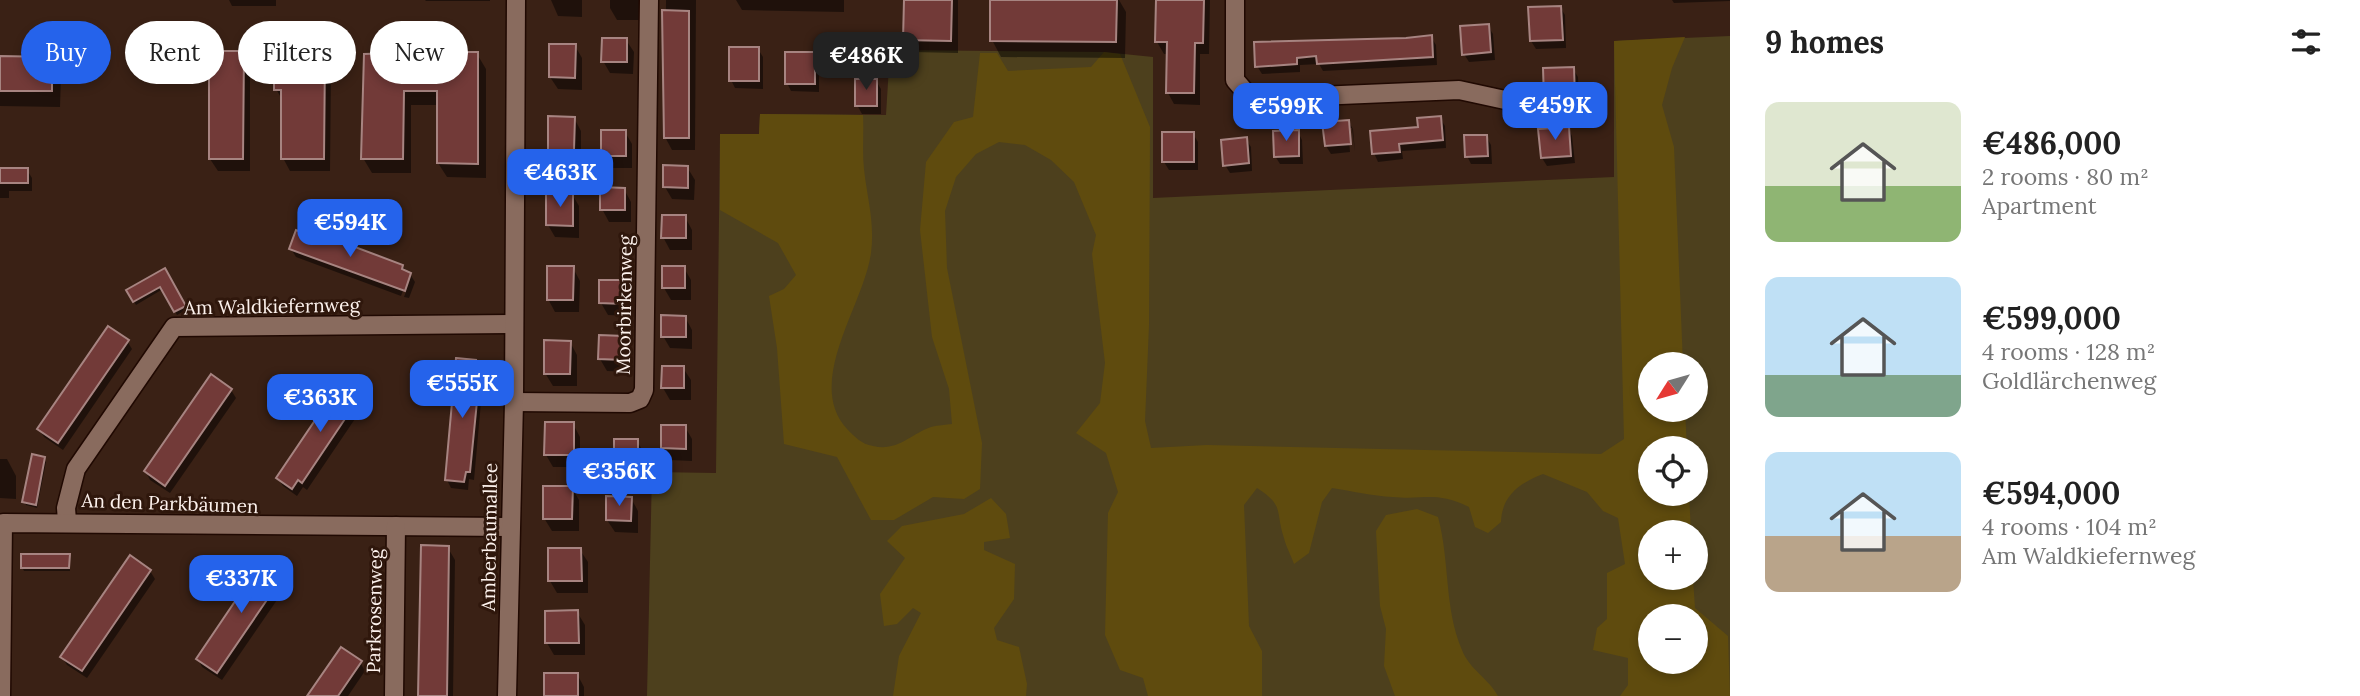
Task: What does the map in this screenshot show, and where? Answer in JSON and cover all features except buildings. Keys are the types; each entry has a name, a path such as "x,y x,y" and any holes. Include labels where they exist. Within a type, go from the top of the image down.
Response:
{"street":[{"name":"Amberbaumallee","path":"507,696 514,402 516,0"},
{"name":"Moorbirkenweg","path":"514,402 630,403 640,399 644,390 649,0"},
{"path":"1235,0 1235,80 1248,95 1269,98 1459,90 1505,100"},
{"name":"Am Waldkiefernweg","path":"67,521 66,508 76,469 174,327 513,324"},
{"name":"An den Parkbäumen","path":"1,696 3,523 67,521 277,527 509,527"},
{"name":"Parkrosenweg","path":"394,696 396,526"}],"shaded area":[{"path":"1730,36 1730,696 647,696 652,472 716,473 720,134 759,134 760,114 886,115 890,50 1104,52 1153,57 1153,198 1614,177 1614,41"},
{"path":"1685,37 1672,68 1662,105 1674,147 1683,352 1638,352 1638,422 1686,422 1686,436 1638,436 1638,506 1690,506 1690,520 1638,520 1638,590 1694,590 1695,604 1638,604 1638,674 1708,674 1708,619 1728,636 1730,696 1620,696 1628,685 1628,658 1593,650 1597,628 1607,619 1607,573 1625,564 1618,518 1603,511 1587,492 1543,474 1514,491 1505,504 1501,522 1488,533 1475,527 1469,507 1447,499 1404,498 1332,488 1322,502 1309,553 1294,564 1281,529 1278,510 1272,500 1257,488 1244,505 1249,626 1262,651 1262,696 1148,696 1143,678 1120,670 1105,635 1108,513 1118,492 1106,453 1076,433 1100,403 1105,363 1092,254 1096,235 1074,182 1051,160 1025,145 999,142 976,154 956,177 945,211 947,268 982,443 980,489 964,499 933,497 894,520 871,520 837,457 784,444 777,348 769,296 784,289 796,275 778,243 720,210 720,134 759,134 760,114 863,115 863,162 871,220 871,253 866,274 840,343 832,389 835,410 847,429 858,440 869,445 889,447 931,427 952,424 949,389 932,337 920,230 926,162 954,122 973,117 980,53 997,53 1008,71 1091,67 1104,52 1120,54 1150,127 1149,325 1145,421 1151,448 1207,445 1601,454 1624,439 1614,41"},
{"path":"991,498 1006,514 1010,538 984,542 984,550 1015,564 1014,599 994,628 997,640 1019,647 1027,684 1026,696 893,696 899,656 921,613 913,608 897,624 884,626 880,594 905,558 887,541 902,526 964,514"},
{"path":"1417,509 1438,517 1456,634 1465,657 1498,696 1395,696 1384,666 1386,629 1380,606 1376,531 1386,515"}]}
